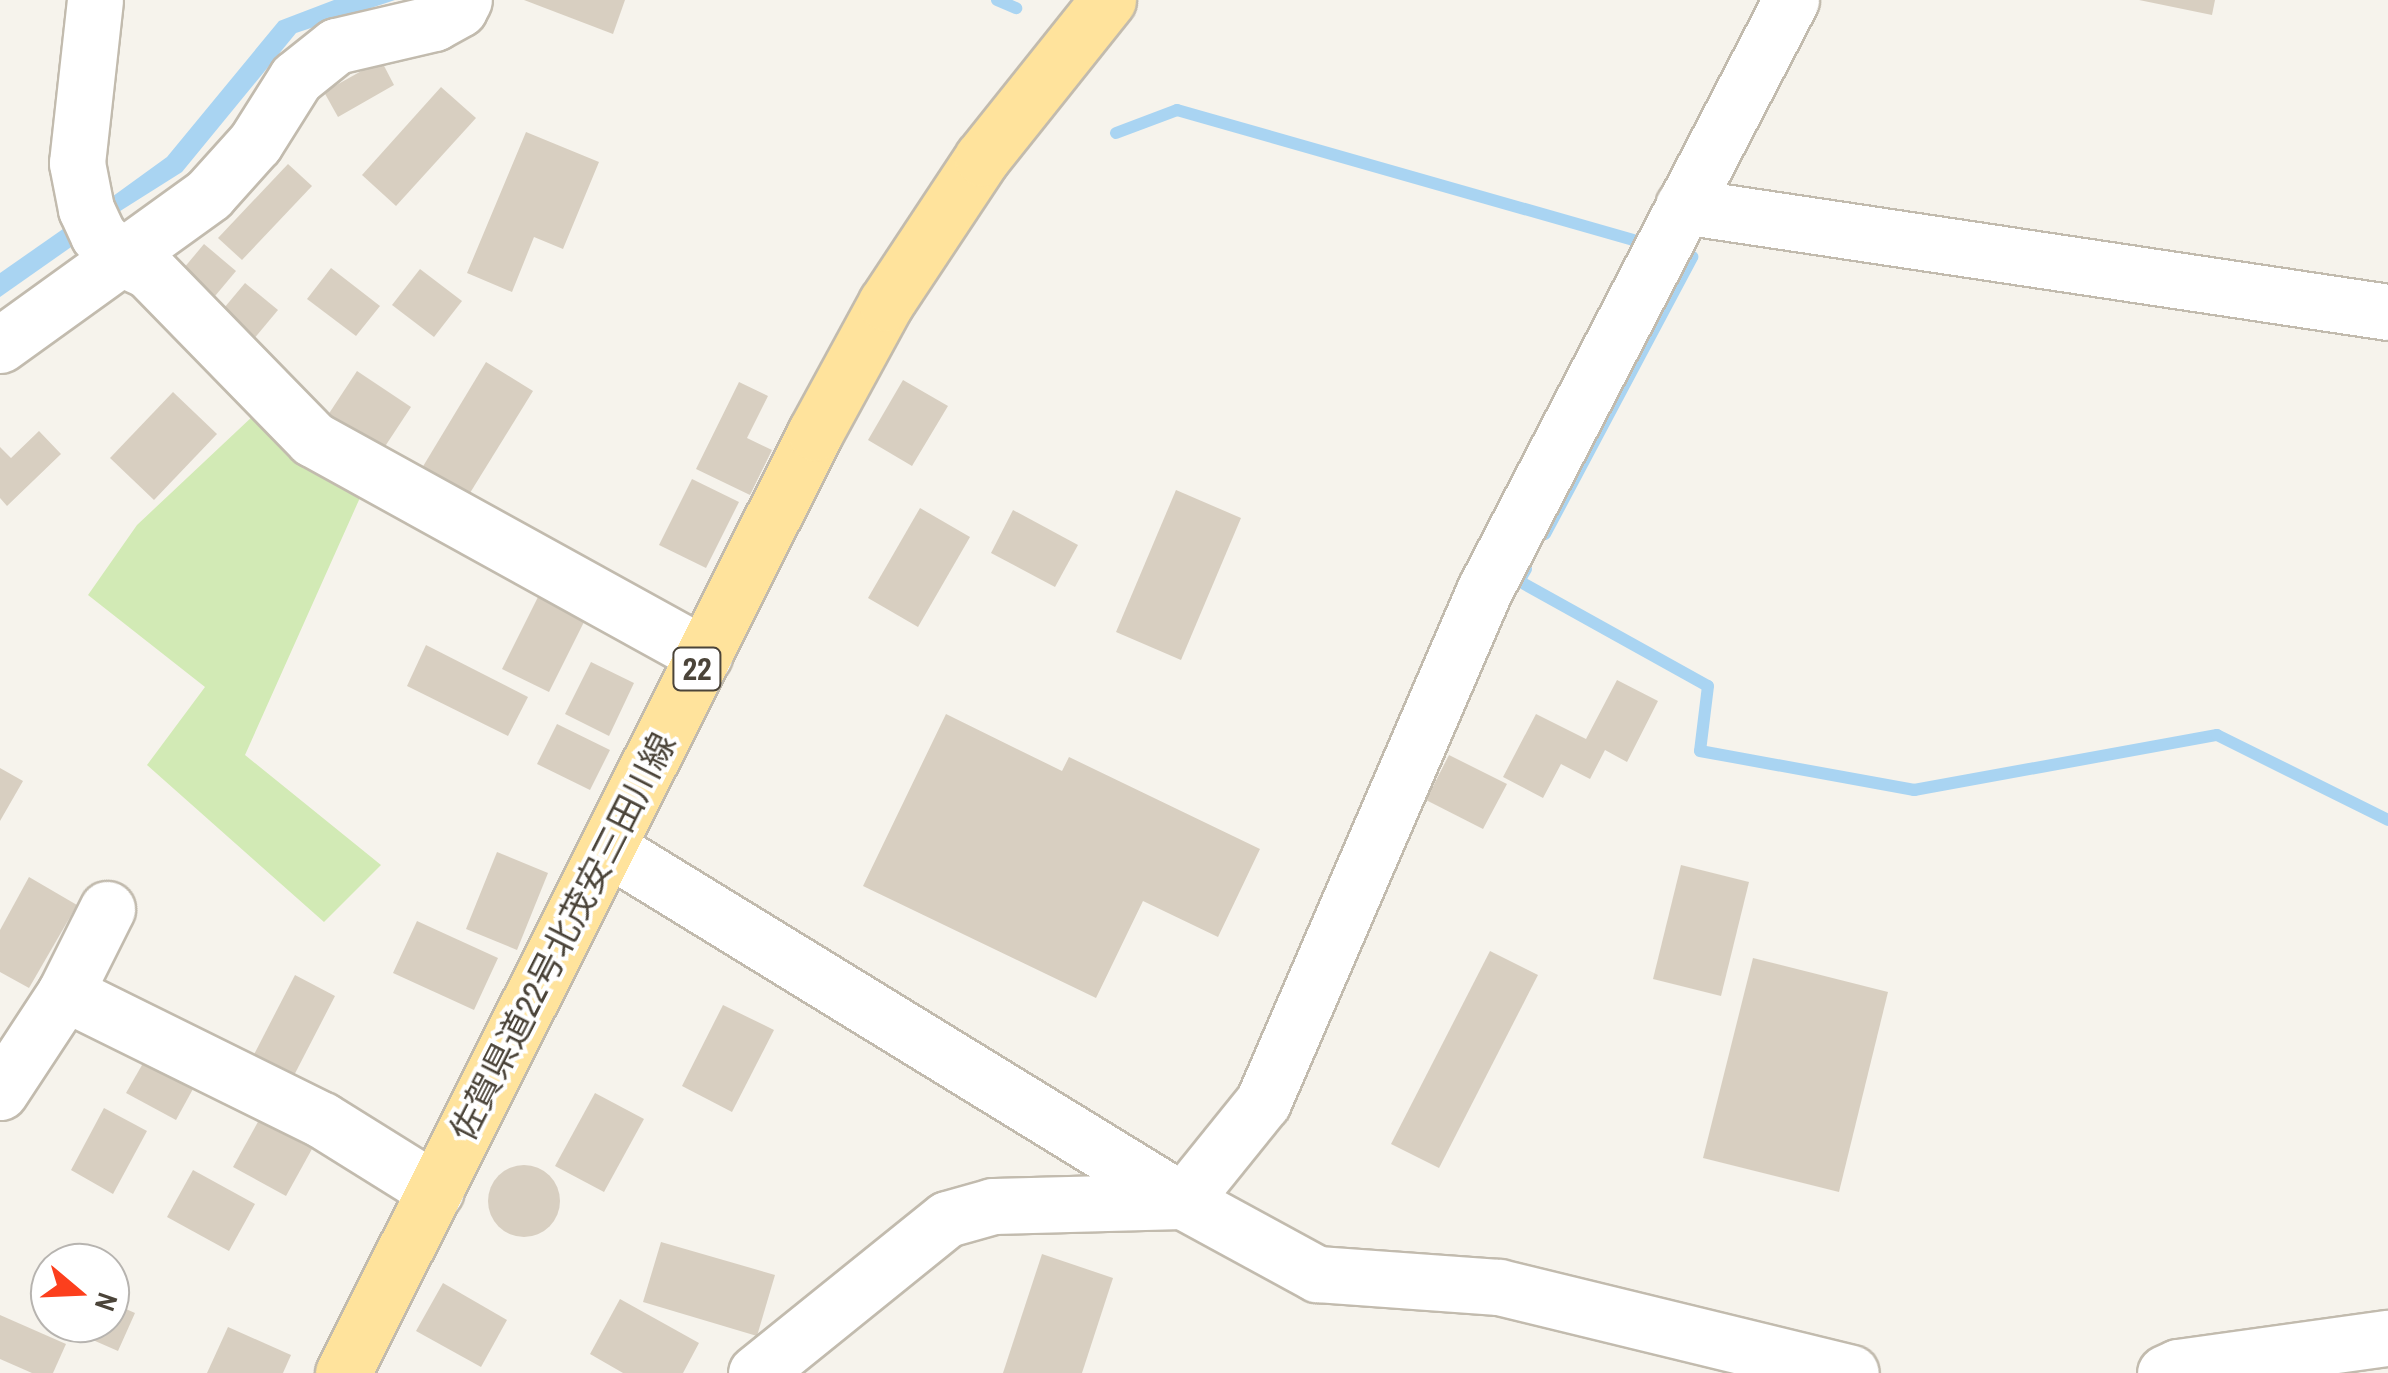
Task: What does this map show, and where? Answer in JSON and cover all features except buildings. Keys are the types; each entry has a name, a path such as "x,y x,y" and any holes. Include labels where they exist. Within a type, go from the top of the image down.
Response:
{"main road":[{"name":"佐賀県道22号北茂安三田川線","path":"344,1373 886,302 982,158 1108,0"}],"street":[{"path":"95,0 77,163 101,233 149,270 313,439 704,655"},
{"path":"0,345 101,233 209,194 255,143 296,78 336,46 434,23 458,9 464,0"},
{"path":"1183,1202 1262,1102 1484,591 1791,0"},
{"path":"1683,206 2388,312"},
{"path":"608,848 1183,1202 1318,1274 1499,1287 1737,1359 1851,1373"},
{"path":"0,1092 66,992 107,909"},
{"path":"66,992 322,1120 436,1191"},
{"path":"756,1373 947,1219 993,1206 1183,1202"},
{"path":"2165,1373 2178,1367 2388,1338"}],"green space":[{"path":"254,415 363,491 245,755 381,865 324,922 147,765 205,687 88,595 137,525"}],"water":[{"path":"334,0 395,0 296,33 182,172 117,213 109,199 167,157 279,21"},
{"path":"73,222 84,238 0,297 0,273"}],"waterway":[{"path":"997,0 1016,8"},
{"path":"1116,133 1177,110 1648,244"},
{"path":"1545,534 1692,257 1677,252"},
{"path":"1526,569 1519,581 1708,686 1700,751 1914,790 2217,735 2388,820"}]}
